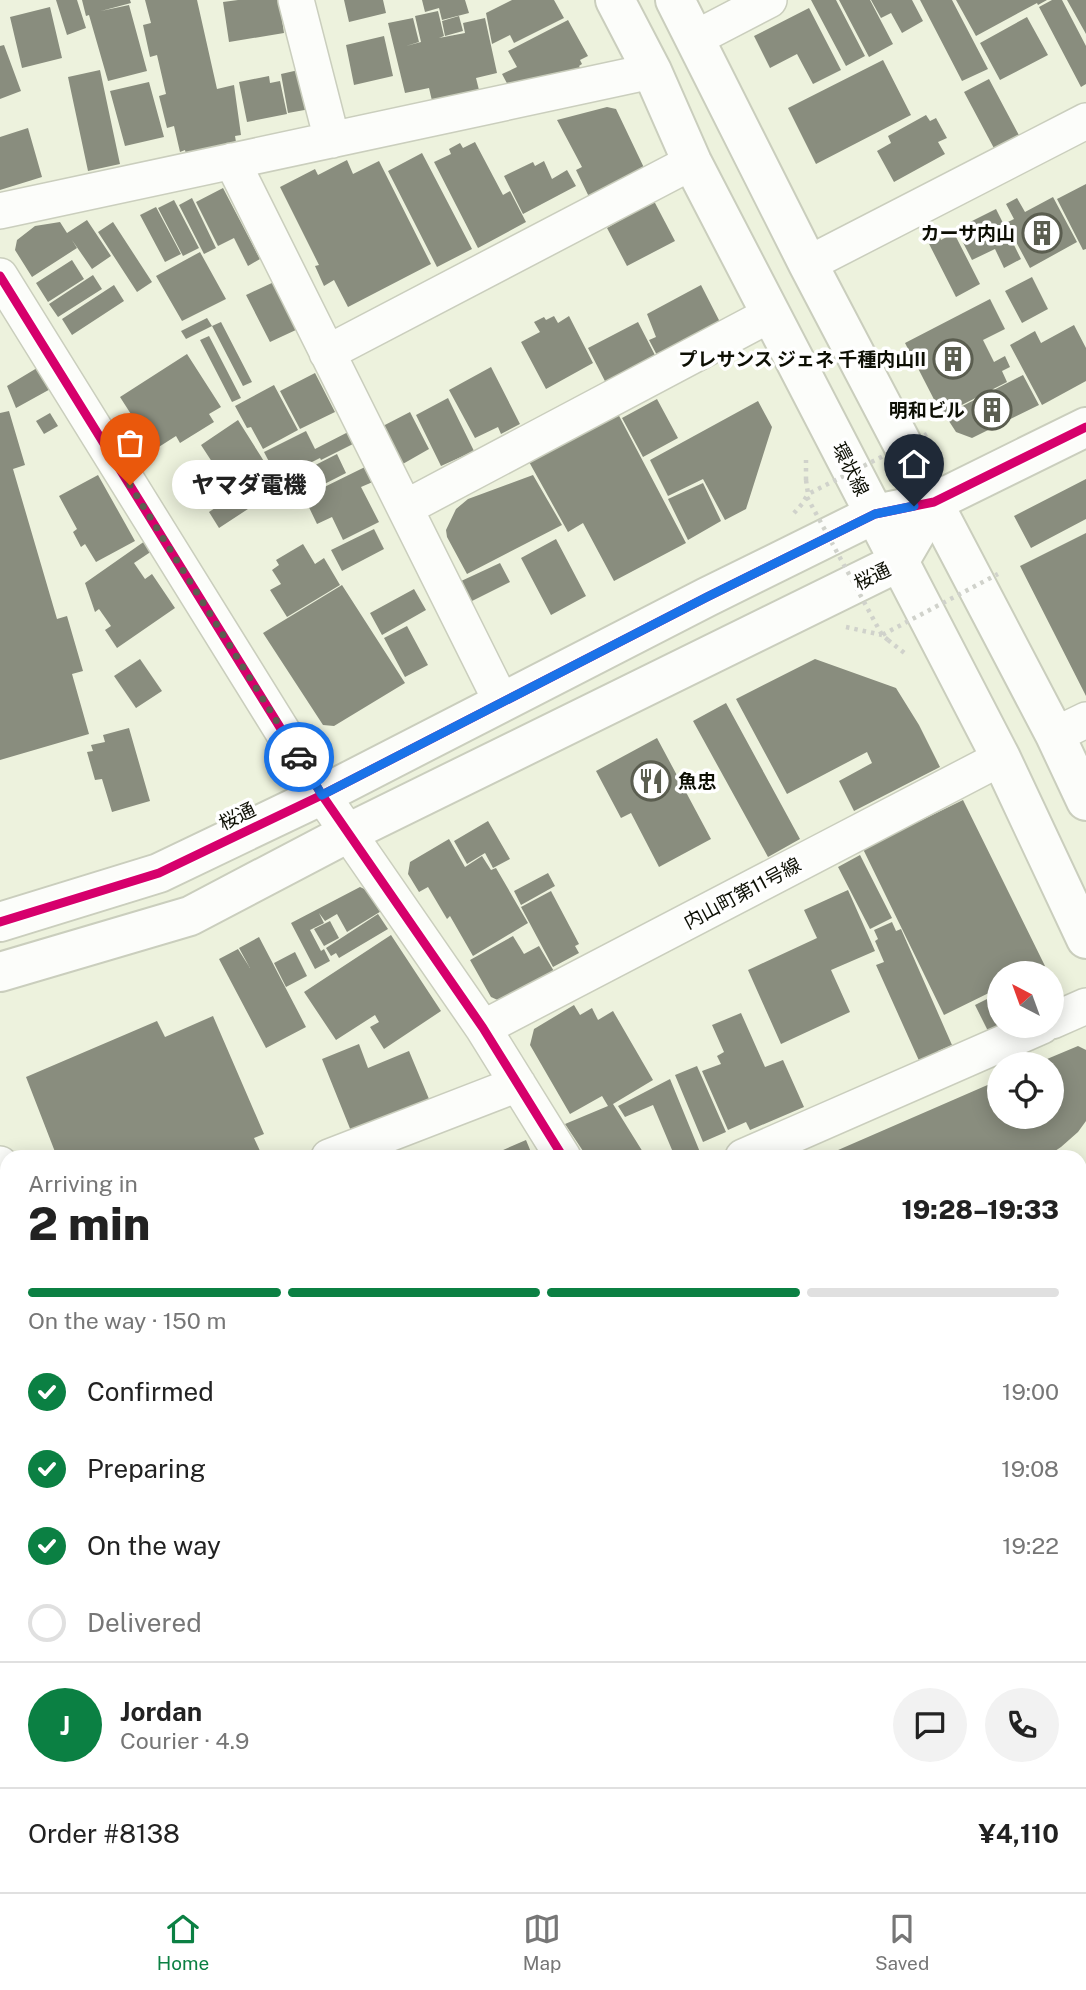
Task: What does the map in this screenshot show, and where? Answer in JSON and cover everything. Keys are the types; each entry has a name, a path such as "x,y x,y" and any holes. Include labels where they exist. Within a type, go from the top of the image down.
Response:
{"street":[{"path":"296,0 331,139"},
{"name":"環状線","path":"615,0 652,71 692,162 1001,758 1086,939"},
{"path":"674,0 808,264 934,502 1071,727 1086,801"},
{"path":"694,39 769,0"},
{"path":"0,211 652,71"},
{"path":"808,264 1086,121"},
{"path":"232,161 502,703"},
{"path":"327,353 692,162"},
{"path":"0,276 322,795 483,1028 559,1150"},
{"path":"405,508 771,314"},
{"path":"934,502 1086,427"},
{"name":"桜通","path":"0,922 159,873 322,795 707,597 875,514 934,502"},
{"name":"桜通","path":"0,971 190,916 348,833 899,562 934,502"},
{"name":"内山町第11号線","path":"483,1028 1001,758"},
{"path":"1064,1016 1086,1006"},
{"path":"759,1150 1015,1038"},
{"path":"347,1150 518,1084"}],"path":[{"path":"802,505 808,495 927,434"},
{"path":"806,480 808,495 882,635 888,640"},
{"path":"867,631 882,635 998,575"}],"building":[{"path":"56,0 77,0 86,28 67,35"},
{"path":"82,0 130,0 131,3 101,11 129,5 147,71 108,81"},
{"path":"145,0 197,0 217,89 234,85 241,135 235,136 237,148 187,159 185,150 180,152 174,126 167,128 159,96 166,94 157,55 150,57 143,25 151,23"},
{"path":"279,0 284,33 229,42 223,2"},
{"path":"344,0 383,0 386,13 349,22"},
{"path":"422,0 465,0 469,13 442,20 439,8 425,12"},
{"path":"512,0 554,0 564,18 514,43 510,35 492,44 486,13"},
{"path":"811,0 836,0 865,56 846,66"},
{"path":"839,0 870,0 893,44 869,57"},
{"path":"871,0 912,0 923,21 902,33 891,13 881,18"},
{"path":"920,0 952,0 988,69 962,81"},
{"path":"956,0 1047,0 976,36"},
{"path":"1052,0 1062,0 1086,46 1086,84 1081,87 1039,7"},
{"path":"1067,0 1086,0 1086,34"},
{"path":"50,7 62,58 22,68 10,17"},
{"path":"809,8 841,70 813,84 797,54 770,68 754,36"},
{"path":"438,11 444,36 439,38 465,33 463,23 485,18 497,73 476,78 480,94 433,105 429,88 405,93 388,23 413,18 419,42 406,46 421,42 415,16"},
{"path":"459,16 463,31 445,36 442,21"},
{"path":"1027,17 1048,55 1000,80 980,43"},
{"path":"568,20 588,56 580,60 581,69 572,74 570,70 550,80 510,89 502,74 517,67 508,51"},
{"path":"384,36 393,76 354,85 346,45"},
{"path":"4,45 21,91 0,99 0,46"},
{"path":"883,60 911,115 816,164 788,108"},
{"path":"303,69 310,109 288,113 281,74"},
{"path":"100,70 120,164 88,171 68,77"},
{"path":"269,76 270,83 280,81 287,114 247,122 239,82"},
{"path":"989,79 1021,139 996,152 964,92"},
{"path":"149,82 164,137 125,146 110,91"},
{"path":"607,107 616,109 647,174 591,201 576,170 582,167 557,120"},
{"path":"926,115 930,121 936,118 947,138 938,142 945,154 894,182 877,151 891,143 888,136"},
{"path":"28,128 42,177 0,190 0,137"},
{"path":"475,142 503,195 510,191 526,222 478,248 434,162 451,154 449,149 460,143 463,148"},
{"path":"422,153 472,249 437,267 388,171"},
{"path":"347,160 353,174 379,161 431,264 348,307 334,280 324,286 315,266 319,265 280,187 315,169 318,175"},
{"path":"544,161 552,179 567,170 576,186 523,214 504,176 533,162 535,166"},
{"path":"1086,184 1086,249 1083,250 1057,199"},
{"path":"223,188 260,259 248,266 234,238 218,246 196,202"},
{"name":"カーサ内山","path":"1053,197 1077,242 1030,268 1006,223 1014,219 1006,204 1017,198 1025,212"},
{"path":"192,198 216,248 204,254 179,205"},
{"path":"174,200 199,248 183,256 158,208"},
{"path":"654,201 675,241 627,266 607,228"},
{"path":"156,207 181,254 165,262 140,215"},
{"path":"996,209 1021,259 1004,268 995,249 972,260 956,229"},
{"path":"87,220 111,256 92,269 72,240 77,248 32,277 15,250 17,240 35,226 60,222 67,233"},
{"path":"113,222 152,282 137,292 98,232"},
{"path":"935,226 941,240 954,233 980,284 956,297 923,232"},
{"path":"200,252 226,299 182,321 156,276"},
{"path":"72,260 84,279 48,302 36,283"},
{"path":"93,275 102,289 58,317 49,304"},
{"path":"1032,277 1048,309 1022,323 1005,291"},
{"path":"274,282 298,329 270,342 246,295"},
{"path":"114,285 124,301 72,335 62,319"},
{"path":"701,285 722,326 659,359 649,340 656,337 647,314"},
{"name":"プレサンス ジェネ 千種内山II","path":"990,299 1005,329 983,340 994,362 1005,356 1010,367 1002,371 1007,382 942,415 905,343"},
{"path":"554,316 558,323 569,316 593,363 546,389 521,342 540,332 534,322"},
{"path":"207,318 212,326 186,339 181,331"},
{"path":"221,322 252,382 243,386 212,326"},
{"path":"638,322 659,363 609,389 588,348"},
{"path":"1074,325 1086,348 1086,381 1042,405 1010,345 1035,331 1041,343"},
{"path":"209,336 241,398 232,402 200,340"},
{"path":"187,354 221,407 209,414 214,422 180,443 176,436 154,450 120,397"},
{"path":"42,365 54,387 16,408 7,386"},
{"path":"491,367 520,424 501,434 498,427 475,438 449,390"},
{"path":"315,373 335,412 300,429 280,391"},
{"name":"明和ビル","path":"1023,375 1039,405 972,438 956,432 945,415"},
{"path":"274,385 298,430 263,449 235,406"},
{"path":"448,398 474,451 441,466 416,415"},
{"path":"657,399 678,438 643,457 622,418"},
{"path":"758,401 772,427 746,509 725,520 703,479 668,496 650,460"},
{"path":"9,411 25,465 13,469 57,619 67,616 83,671 72,674 89,734 0,760 0,413"},
{"path":"410,412 429,449 401,465 381,427"},
{"path":"617,412 686,543 614,581 583,523 568,532 528,460"},
{"path":"50,413 58,426 44,434 36,421"},
{"path":"238,420 267,466 241,484 267,468 280,488 219,528 209,512 242,490 238,485 235,488 221,465 216,468 201,445"},
{"path":"352,430 357,442 278,479 264,452 306,431 315,449"},
{"path":"337,454 346,473 295,499 286,480"},
{"path":"367,466 375,481 361,487 379,522 343,540 332,517 317,524 304,497"},
{"path":"98,475 135,541 96,562 85,544 81,547 73,532 77,529 59,496"},
{"path":"533,475 562,525 467,574 447,537 446,530 456,509 468,499"},
{"path":"1086,479 1086,519 1031,548 1014,516"},
{"path":"703,483 721,521 688,540 668,499"},
{"path":"374,529 384,549 342,571 331,550"},
{"path":"1086,533 1086,696 1020,566"},
{"path":"556,539 586,596 551,615 521,558"},
{"path":"145,541 152,551 134,563 145,579 152,574 175,608 117,648 105,630 111,626 99,609 95,612 85,583"},
{"path":"303,544 315,564 324,558 340,585 287,617 270,590 281,584 272,570 279,565 276,560"},
{"path":"500,563 510,582 468,603 459,582"},
{"path":"342,585 405,683 334,726 323,725 263,633"},
{"path":"414,589 426,610 382,635 370,613"},
{"path":"407,626 428,665 405,677 384,638"},
{"path":"140,659 162,691 136,708 114,676"},
{"path":"815,659 896,688 940,767 854,811 839,781 872,763 867,752 787,794 736,699"},
{"path":"726,703 800,839 768,857 693,721"},
{"path":"129,728 150,801 112,812 102,779 95,780 87,752 93,751 91,745 105,742 103,735"},
{"path":"657,738 711,839 659,867 631,813 621,818 596,771"},
{"path":"963,800 1043,961 987,961 987,994 944,1015 863,849"},
{"path":"488,821 510,859 493,868 485,853 467,864 454,841"},
{"path":"449,839 465,867 482,856 491,870 496,868 528,923 473,956 450,916 447,919 428,887 419,892 408,874 410,862"},
{"path":"860,855 892,918 870,929 838,867"},
{"path":"548,873 555,886 521,905 514,891"},
{"path":"360,887 373,893 383,910 347,932 337,914 325,921 319,913 324,923 310,930 321,951 324,949 330,961 315,969 291,923"},
{"path":"848,890 875,951 831,970 850,1012 781,1044 748,970 817,938 804,910"},
{"path":"551,891 579,944 575,946 579,953 553,967 521,907"},
{"path":"378,914 388,929 339,958 336,953 331,956 326,948"},
{"path":"330,921 339,938 324,946 314,929"},
{"path":"892,922 896,931 901,929 952,1045 938,1051 940,1057 921,1065 876,965 884,962 875,941 878,939 874,930"},
{"path":"391,935 441,1011 384,1049 370,1027 379,1022 375,1015 336,1040 304,992"},
{"path":"513,936 524,954 539,946 555,973 502,1002 491,997 470,960"},
{"path":"259,937 306,1027 266,1048 219,959 238,949 250,968 239,948"},
{"path":"295,952 307,976 286,987 274,963"},
{"path":"987,999 987,1029 975,1005"},
{"path":"574,1005 580,1015 592,1008 598,1020 613,1011 653,1080 613,1104 642,1150 582,1150 565,1124 608,1106 602,1096 570,1114 530,1045 534,1029"},
{"path":"741,1013 765,1067 783,1060 804,1107 750,1130 746,1122 728,1130 702,1071 721,1064 717,1056 724,1052 712,1025"},
{"path":"213,1016 264,1134 254,1138 260,1150 54,1150 26,1077 157,1021 165,1037"},
{"path":"359,1044 368,1068 409,1051 429,1099 351,1131 322,1059"},
{"path":"1078,1046 1086,1050 1086,1121 1078,1132 1056,1150 838,1150 987,1085 987,1129 1064,1129 1064,1052"},
{"path":"697,1066 726,1132 703,1142 675,1075"},
{"path":"670,1079 699,1150 672,1150 653,1105 625,1117 618,1106"},
{"path":"526,1140 530,1150 503,1150"}],"cycle path":[{"path":"0,276 322,795 483,1028 559,1150"},
{"path":"0,922 159,873 322,795 707,597 875,514 934,502 1086,427"}],"way so far":[{"path":"130,485 299,757"}],"place":[{"name":"カーサ内山","path":"1042,233"},
{"name":"プレサンス ジェネ 千種内山II","path":"953,359"},
{"name":"明和ビル","path":"992,410"},
{"name":"ヤマダ電機","path":"130,485"},
{"name":"魚忠","path":"651,781"}],"route":[{"path":"299,757 322,795 707,597 875,514 914,506"}]}
